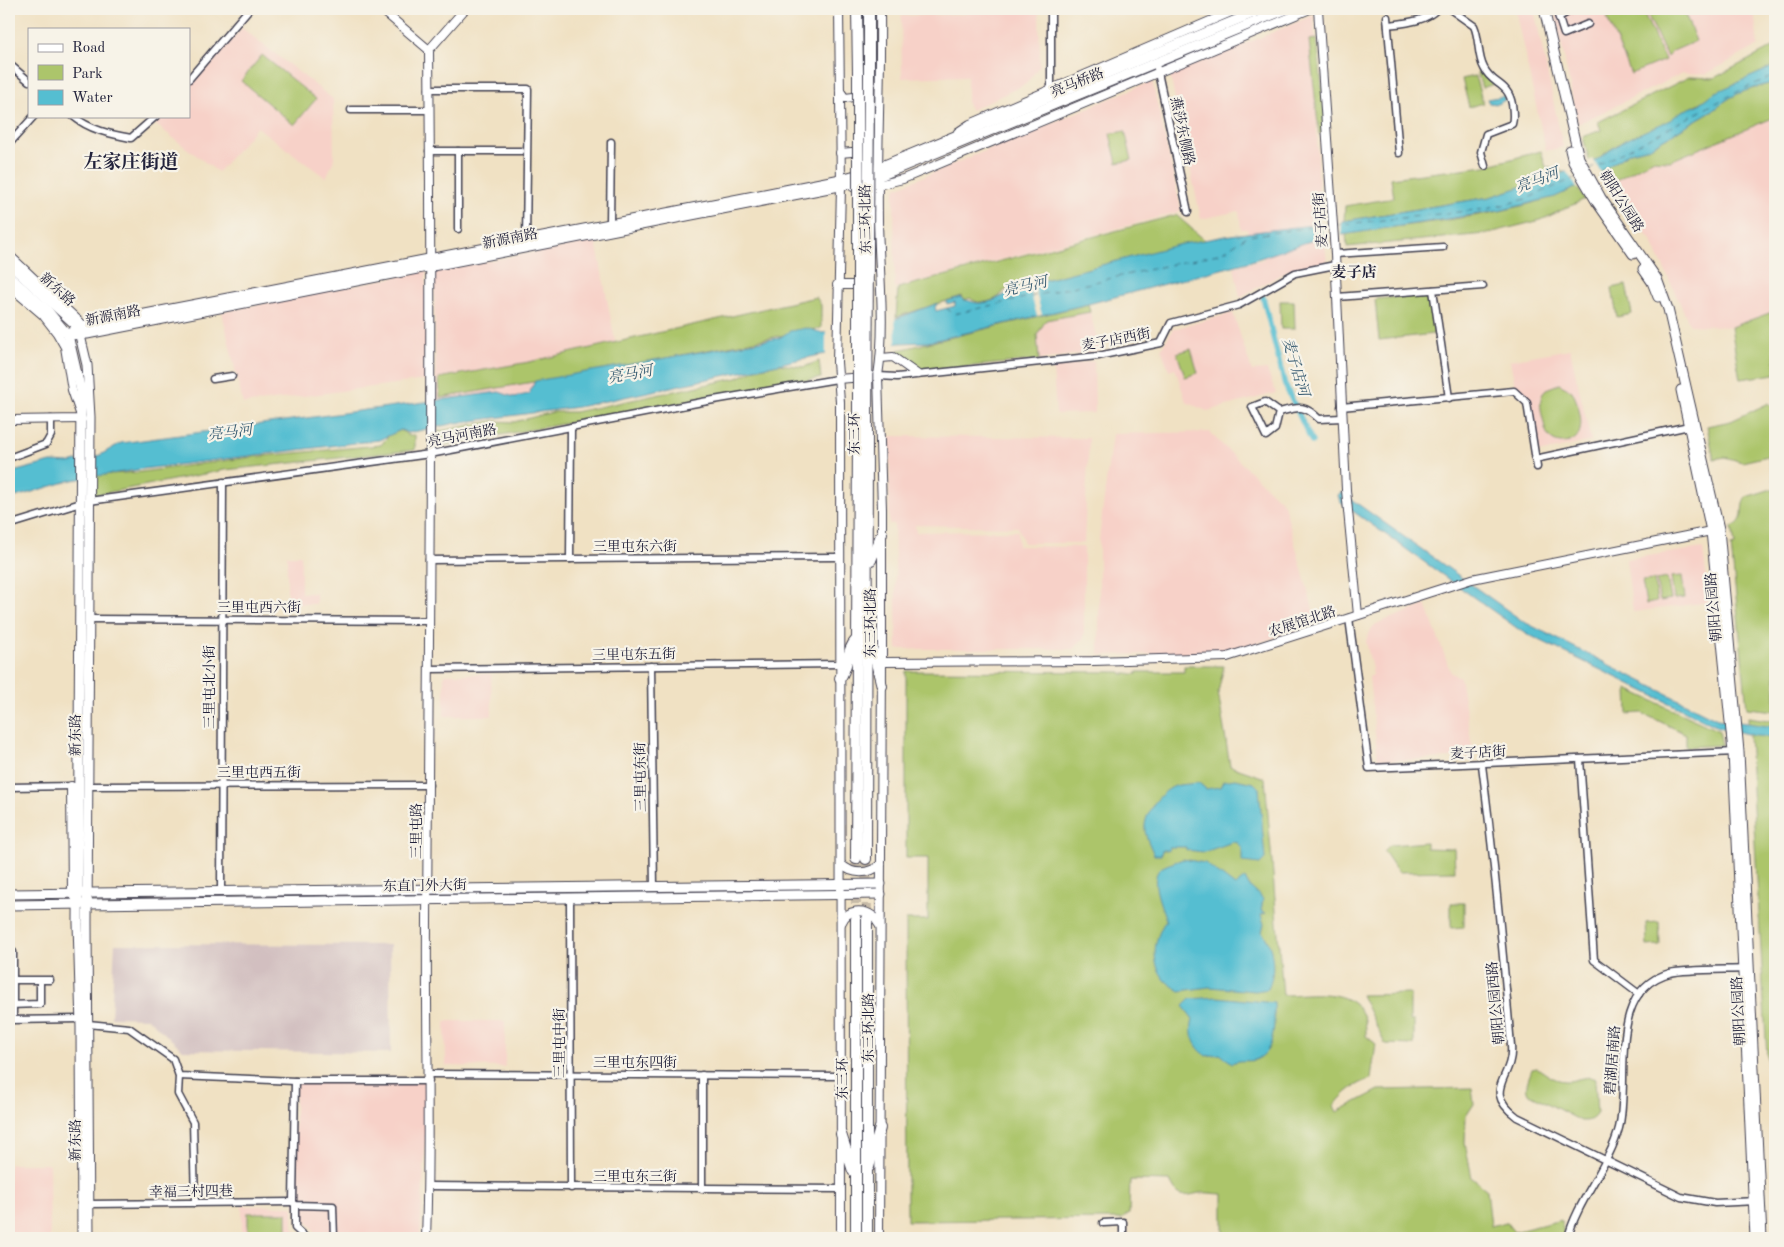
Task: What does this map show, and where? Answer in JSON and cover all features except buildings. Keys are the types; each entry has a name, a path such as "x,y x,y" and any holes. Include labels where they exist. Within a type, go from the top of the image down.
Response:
{"highway":[{"name":"东三环","path":"862,432 868,565 861,859 856,640 862,432 864,74 869,9"},
{"name":"东三环","path":"857,10 864,74"},
{"path":"868,565 882,534"},
{"path":"867,630 882,686"},
{"path":"840,678 844,672 851,645 856,640"},
{"name":"东三环","path":"856,919 861,1180 867,1238"},
{"name":"东三环","path":"856,1238 861,1180 867,919"},
{"path":"861,1180 880,1128"},
{"path":"841,1134 861,1180"}],"main road":[{"name":"亮马桥路","path":"874,178 942,143 1053,92 1154,55 1263,9"},
{"name":"亮马桥路","path":"874,178 1157,68 1287,9"},
{"name":"朝阳公园路","path":"1538,9 1576,160 1657,279 1668,309 1715,530 1736,752 1758,1200 1762,1238"},
{"name":"朝阳公园路","path":"1544,9 1576,160"},
{"path":"841,183 874,178"},
{"name":"新源南路","path":"430,264 526,241 610,224 841,183"},
{"name":"新源南路","path":"68,335 841,183"},
{"name":"朝阳公园路","path":"1591,184 1596,201 1652,282 1664,311 1689,426 1715,530"},
{"name":"新东路","path":"9,264 82,331 88,365 80,786 89,1238"},
{"name":"新东路","path":"9,276 46,309 68,335 78,375 86,447"},
{"name":"新东路","path":"80,786 88,619 85,502"},
{"name":"东直门外大街","path":"9,894 81,897 428,895 654,888 841,889"},
{"path":"841,889 881,889"},
{"name":"东直门外大街","path":"9,905 81,897 221,892 570,897 841,889"},
{"name":"新东路","path":"82,1238 84,1022"},
{"name":"朝阳公园路","path":"1755,1238 1758,1200"}],"street":[{"path":"190,78 249,9"},
{"path":"381,9 428,50 464,9"},
{"name":"东三环北路","path":"839,9 841,183 836,362 838,379 840,557 841,1238"},
{"name":"东三环北路","path":"879,1238 882,534 878,376 881,356 882,313 879,272 871,259 874,178 878,150 880,9"},
{"path":"1051,9 1053,92 1238,9"},
{"path":"1157,68 1310,9"},
{"name":"麦子店街","path":"1318,9 1335,254 1347,513 1358,615"},
{"path":"1388,25 1405,23 1431,16 1437,9"},
{"path":"1450,9 1474,26 1483,67 1488,74 1507,89 1510,95 1514,118 1512,124 1486,134 1481,152 1485,166"},
{"path":"1556,9 1564,34 1588,24"},
{"path":"1559,17 1573,9"},
{"path":"1387,17 1399,153"},
{"name":"三里屯路","path":"426,1238 429,1077 430,264 428,50"},
{"name":"燕莎东侧路","path":"1154,55 1188,212"},
{"path":"9,64 28,79"},
{"path":"840,91 845,98 874,95 879,87"},
{"path":"429,89 528,89 526,241"},
{"path":"351,110 429,110"},
{"path":"9,139 28,117"},
{"path":"9,144 32,118"},
{"path":"76,118 83,124 106,133 131,138 154,118"},
{"path":"610,224 611,142"},
{"path":"429,150 521,150"},
{"path":"458,150 458,229"},
{"path":"840,153 878,150"},
{"path":"841,183 874,178"},
{"path":"1335,254 1443,247"},
{"path":"9,256 82,331"},
{"name":"麦子店西街","path":"878,376 897,377 1098,356 1161,343 1171,322 1239,305 1295,273 1335,265"},
{"path":"837,285 879,285"},
{"path":"9,286 43,315 65,347 72,390 82,419 9,420"},
{"path":"1337,297 1483,286"},
{"path":"1433,290 1450,398"},
{"path":"881,356 893,357 917,374"},
{"path":"213,379 232,376"},
{"path":"838,379 878,376"},
{"name":"亮马河南路","path":"9,525 85,502 430,454 571,426 838,379"},
{"path":"1342,408 1514,391 1527,403 1537,466"},
{"path":"1279,412 1275,429 1266,436 1252,407 1265,402 1279,412 1299,407 1309,409 1319,419 1342,418"},
{"path":"9,458 46,444 51,435 51,419"},
{"path":"570,559 571,426"},
{"path":"1535,459 1689,426"},
{"name":"三里屯北小街","path":"221,892 223,482"},
{"name":"农展馆北路","path":"882,662 1227,658 1468,580 1715,530"},
{"name":"三里屯东六街","path":"429,560 840,557"},
{"name":"麦子店街","path":"1349,618 1369,768 1482,765 1736,752"},
{"name":"三里屯西六街","path":"88,619 429,621"},
{"name":"三里屯东五街","path":"429,669 840,664"},
{"name":"三里屯东街","path":"651,666 654,888"},
{"path":"1580,759 1594,960 1639,994"},
{"name":"朝阳公园西路","path":"1482,765 1495,872 1512,1052 1498,1096 1505,1108 1517,1117 1681,1197 1715,1203 1758,1200"},
{"name":"三里屯西五街","path":"9,787 221,784 429,785"},
{"path":"840,864 847,870 858,872 875,870 881,864"},
{"name":"三里屯中街","path":"570,897 571,1188"},
{"path":"841,927 844,917 850,913 859,912 874,916 879,921 881,928"},
{"path":"9,952 13,952 11,1018 84,1022 129,1028 173,1059 179,1076 178,1094 193,1122 195,1204"},
{"name":"碧湖居南路","path":"1568,1238 1619,1128 1625,1065 1625,1031 1629,1013 1639,994 1653,982 1670,973 1747,969"},
{"path":"12,979 50,980"},
{"path":"11,1005 40,1004 40,980 12,979"},
{"name":"三里屯东四街","path":"179,1076 295,1081 572,1075 841,1076"},
{"path":"702,1075 702,1189"},
{"path":"295,1081 295,1228 306,1238"},
{"name":"三里屯东三街","path":"428,1186 840,1189"},
{"name":"幸福三村四巷","path":"88,1204 294,1204 333,1206 334,1238"},
{"path":"1103,1223 1123,1222 1123,1238"}],"shaded area":[{"path":"976,9 1039,9 1040,65 1026,84 971,110 967,104 967,76 902,78 901,16 965,14"},
{"path":"1515,9 1534,9 1563,147 1546,151"},
{"path":"1554,9 1754,9 1758,46 1706,74 1683,73 1578,124"},
{"path":"1314,15 1319,209 1321,240 1325,246 1327,261 1287,271 1240,297 1234,267 1264,259 1260,253 1253,252 1247,229 1241,229 1239,211 1201,219 1170,75"},
{"path":"242,28 333,99 334,160 326,178 257,127 218,172 155,124 160,118 190,118 190,86"},
{"path":"1152,81 1181,209 1178,212 895,288 894,195 896,188"},
{"path":"1775,117 1775,311 1731,327 1690,325 1651,240 1608,185 1652,160 1670,161"},
{"path":"596,241 620,367 514,397 499,392 436,402 434,271"},
{"path":"426,271 425,380 243,404 222,312"},
{"path":"1090,312 1100,351 1039,360 1037,335 1046,320"},
{"path":"1233,313 1252,371 1267,370 1276,393 1207,411 1186,402 1175,368 1169,370 1161,349 1173,329"},
{"path":"1570,349 1591,441 1539,453 1530,400 1515,386 1510,360"},
{"path":"1094,361 1095,413 1056,414 1053,367"},
{"path":"1209,432 1284,504 1317,624 1227,653 1099,655 1099,539 1112,434"},
{"path":"890,436 1089,438 1084,543 1024,543 1018,527 915,525 916,532 1018,531 1018,546 1084,547 1084,638 1073,649 897,649 894,524 889,524"},
{"path":"1703,548 1709,602 1633,612 1626,559"},
{"path":"287,555 301,555 301,593 316,593 316,604 287,604"},
{"path":"1426,605 1451,673 1460,677 1474,757 1378,761 1369,677 1373,675 1366,641 1370,629 1378,623"},
{"path":"444,674 491,674 492,716 444,716"},
{"path":"115,944 390,945 391,1053 183,1050 147,1018 111,1017"},
{"path":"445,1021 505,1021 505,1067 446,1066"},
{"path":"295,1081 429,1081 420,1238 320,1238 295,1205"},
{"path":"9,1164 49,1164 50,1238 9,1238"},
{"path":"242,1206 293,1206 293,1228 304,1238 242,1238"}],"green space":[{"path":"1629,9 1642,9 1665,60 1631,74 1607,18"},
{"path":"1645,9 1683,9 1696,41 1673,51 1667,57"},
{"path":"1317,39 1327,133 1319,134 1309,40"},
{"path":"1775,46 1775,66 1722,91 1660,126 1625,140 1590,164 1583,137 1601,130 1598,122 1689,77 1714,78"},
{"path":"262,55 316,99 294,125 241,81"},
{"path":"1482,71 1494,84 1482,88 1477,72"},
{"path":"1475,76 1483,103 1469,107 1462,79"},
{"path":"1775,82 1775,117 1670,161 1652,160 1613,182 1607,183 1596,174 1630,152 1650,147 1730,98 1745,91"},
{"path":"1125,131 1132,160 1117,163 1110,134"},
{"path":"1541,151 1546,167 1567,173 1490,197 1344,221 1345,206 1394,198 1391,178 1485,166"},
{"path":"1577,187 1585,199 1541,220 1485,234 1347,247 1346,233 1464,218 1523,205"},
{"path":"1176,215 1207,242 1156,252 1005,290 989,302 974,301 970,298 964,300 962,296 896,317 898,288"},
{"path":"1626,285 1632,314 1617,317 1612,288"},
{"path":"1430,294 1434,334 1379,340 1375,299"},
{"path":"816,297 821,305 821,328 620,367 440,398 439,378 529,362"},
{"path":"1280,301 1294,301 1295,329 1281,329"},
{"path":"1088,304 1090,312 1046,320 1037,335 1039,360 919,371 899,357 899,350"},
{"path":"1775,311 1775,374 1740,379 1731,327"},
{"path":"1191,349 1198,373 1185,377 1177,353"},
{"path":"819,361 821,378 439,446 439,431 493,421 514,422 553,412 575,412 737,378 756,369 778,364 804,367"},
{"path":"1559,384 1572,391 1578,404 1581,421 1580,430 1576,438 1562,443 1549,437 1542,415 1541,404 1542,395 1546,389"},
{"path":"1769,403 1771,406 1775,404 1775,484 1768,456 1742,462 1725,457 1714,459 1707,426 1731,421"},
{"path":"401,430 409,436 415,435 415,450 225,470 95,495 93,475 141,472 252,457 381,445 390,434"},
{"path":"1775,488 1775,711 1747,708 1731,546 1735,545 1732,527 1740,521 1746,497"},
{"path":"1682,576 1685,598 1674,599 1671,577"},
{"path":"1667,578 1671,599 1660,601 1656,580"},
{"path":"1654,580 1657,602 1646,604 1642,581"},
{"path":"1184,666 1224,666 1218,692 1230,766 1265,778 1283,995 1328,994 1350,1000 1358,1007 1364,1017 1366,1036 1376,1044 1371,1079 1355,1086 1342,1097 1334,1106 1337,1112 1379,1090 1472,1088 1474,1104 1466,1116 1465,1143 1472,1178 1487,1190 1491,1226 1506,1222 1514,1232 1561,1220 1565,1238 1223,1238 1223,1194 1181,1195 1170,1181 1130,1180 1129,1213 1122,1219 907,1221 906,920 928,920 928,858 906,858 906,671 1121,672 1122,674 1137,674 1137,672 1184,672"},
{"path":"1627,689 1719,731 1722,745 1686,747 1686,734 1642,713 1628,714"},
{"path":"1748,717 1775,721 1775,1076 1768,1076"},
{"path":"1426,842 1426,848 1454,849 1455,871 1398,872 1384,851 1390,845"},
{"path":"1451,903 1464,903 1464,927 1451,928"},
{"path":"1659,922 1660,945 1647,946 1646,923"},
{"path":"1410,994 1410,1021 1414,1021 1414,1045 1385,1044 1361,995"},
{"path":"1537,1068 1560,1080 1569,1081 1588,1077 1595,1079 1597,1113 1594,1117 1590,1120 1581,1121 1528,1093 1527,1087 1532,1069"},
{"path":"248,1213 287,1213 287,1238 248,1238"}],"water":[{"name":"亮马河","path":"1775,66 1775,82 1745,91 1730,98 1650,147 1630,152 1577,187 1555,197 1499,211 1316,239 1248,262 1088,304 928,342 899,343 820,355 578,407 456,423 408,433 401,430 379,440 143,469 72,480 9,499 9,473 51,462 69,463 100,455 121,443 499,392 514,397 529,394 535,381 779,338 790,331 806,328 823,333 898,318 938,303 935,307 936,311 955,306 955,302 947,304 947,301 961,297 963,300 977,303 987,302 1022,286 1177,245 1231,235 1344,221 1490,197 1590,164 1625,140 1670,120 1682,111 1698,105 1714,93"},
{"path":"1504,96 1505,100 1497,104 1489,103 1487,99"},
{"path":"1341,492 1524,622 1717,719 1775,727 1775,737 1756,736 1718,727 1521,631 1340,502 1338,495"},
{"path":"1235,779 1254,783 1259,788 1265,859 1260,864 1242,862 1242,848 1238,843 1233,842 1204,852 1186,850 1186,847 1169,847 1169,850 1162,850 1161,855 1154,855 1146,836 1146,819 1152,806 1167,790 1179,785 1199,783 1206,789 1220,787 1223,781"},
{"path":"1183,859 1205,863 1235,886 1245,878 1249,886 1263,899 1261,911 1266,913 1261,915 1264,924 1262,932 1269,945 1273,967 1268,989 1255,991 1209,987 1180,991 1163,978 1158,969 1155,955 1159,933 1166,920 1157,893 1157,873 1161,868"},
{"path":"1217,997 1274,1003 1273,1035 1271,1043 1262,1056 1255,1060 1232,1063 1220,1054 1206,1056 1198,1048 1192,1035 1193,1019 1183,1006 1190,999"}],"pier":[{"path":"1593,159 1602,174 1578,189 1566,171"},
{"path":"1341,219 1342,236 1323,240 1321,221"},
{"path":"1033,281 1042,315 1037,316 1028,282"},
{"path":"895,316 896,346 826,357 826,330"}],"waterway":[{"name":"麦子店河","path":"1263,297 1285,385 1312,442"}],"ferry route":[{"path":"1589,170 1737,92 1775,75"},
{"path":"1335,225 1487,209 1526,199 1577,177"},
{"path":"946,308 954,314 1222,253 1247,236 1329,225"}],"tunnel":[{"path":"856,859 856,919"},
{"path":"866,859 867,919"}],"district":[{"name":"左家庄街道","path":"131,161"},
{"name":"麦子店","path":"1354,272"}]}
